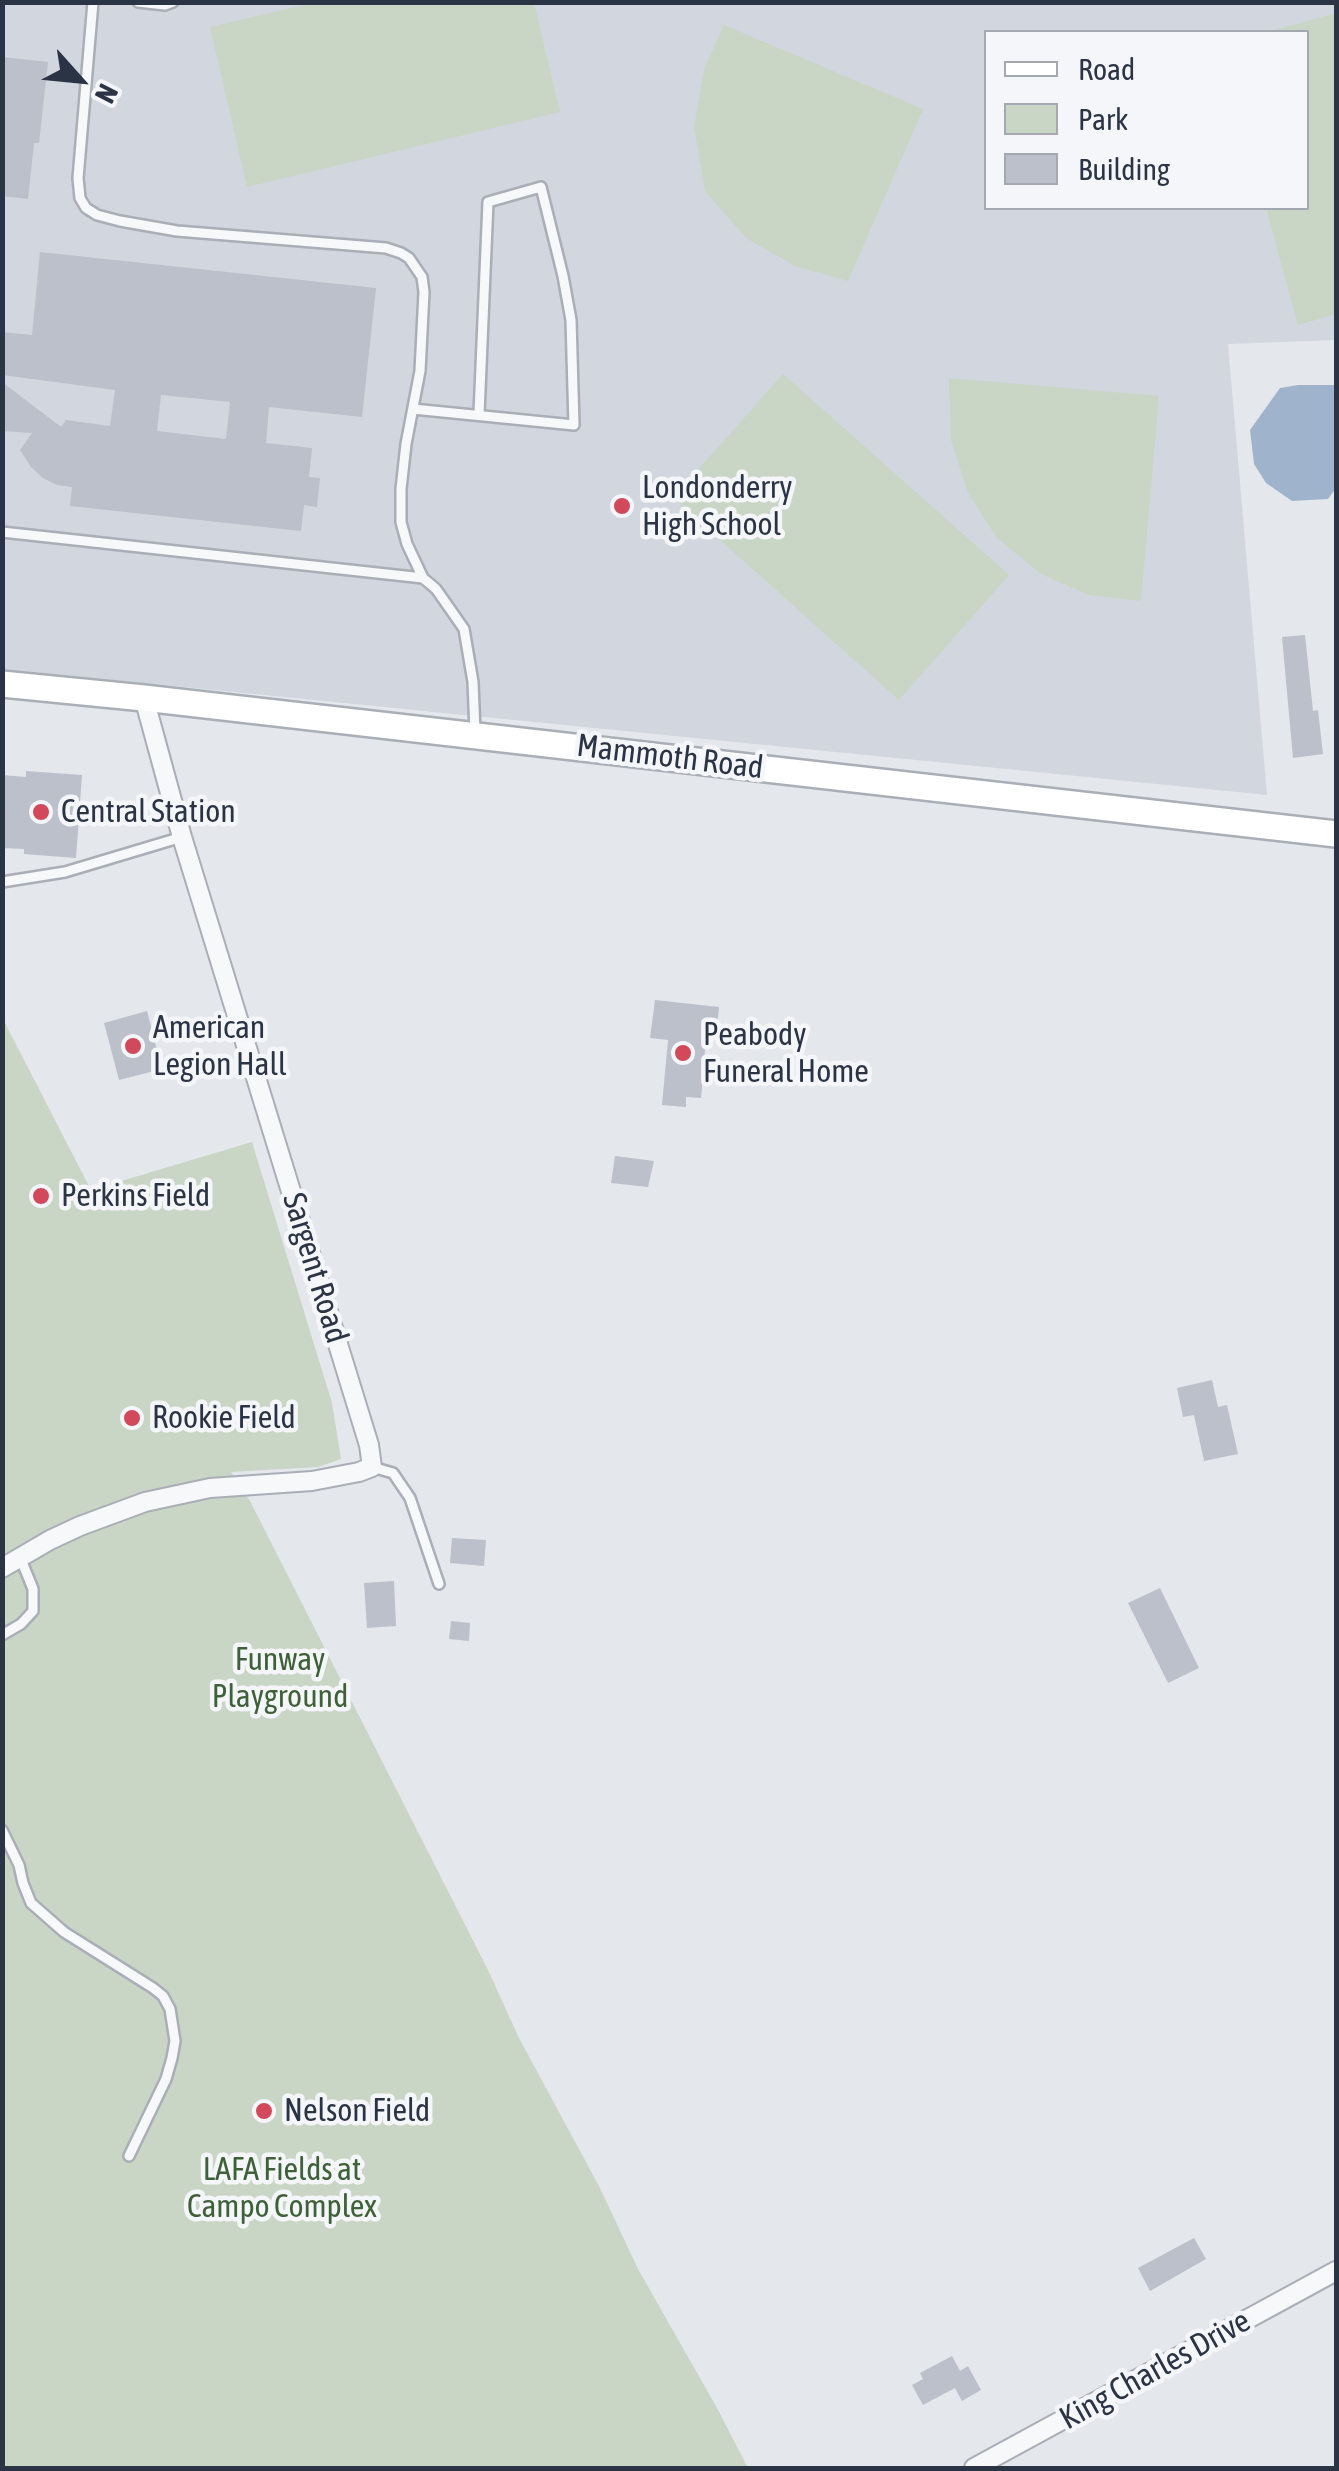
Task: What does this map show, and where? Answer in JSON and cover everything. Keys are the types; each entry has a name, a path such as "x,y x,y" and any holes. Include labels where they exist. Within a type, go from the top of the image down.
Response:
{"main road":[{"name":"Mammoth Road","path":"2,684 1336,834"}],"street":[{"name":"Sargent Road","path":"144,698 182,837 369,1445 372,1467"},
{"path":"2,1568 80,1526 145,1502 210,1488 312,1481 372,1467"},
{"name":"King Charles Drive","path":"974,2468 1336,2271"}],"lane":[{"path":"93,2 78,178 80,198 86,208 120,221 177,231 386,248 402,252 422,278 423,346 401,489 401,522 423,578 436,589 464,629 473,682 475,735"},
{"path":"138,2 166,6 173,2"},
{"path":"412,409 574,425 570,320 541,187 488,202 479,414"},
{"path":"2,532 423,578"},
{"path":"2,882 65,872 182,837"},
{"path":"372,1467 393,1472 410,1498 439,1584"},
{"path":"2,1636 33,1611 33,1589 20,1556"},
{"path":"2,1830 32,1903 44,1916 153,1988 163,1996 170,2010 175,2041 169,2068 129,2156"}],"shaded area":[{"name":"Londonderry High School","path":"2,3 1336,3 1336,340 1228,344 1267,795 3,669"}],"green space":[{"path":"313,3 534,3 560,112 247,187 210,27"},
{"path":"1336,13 1336,314 1298,325 1267,210 1309,210 1309,30 1274,30"},
{"path":"724,25 923,109 848,281 795,266 746,238 705,191 694,127 704,69"},
{"path":"783,374 1009,575 899,700 673,498"},
{"path":"949,378 1159,396 1141,601 1089,595 1041,574 997,538 968,493 951,440"},
{"name":"LAFA Fields at Campo Complex","path":"3,1019 91,1190 252,1142 332,1403 341,1459 318,1467 231,1472 250,1501 638,2269 748,2468 3,2468"}],"water":[{"path":"1336,385 1336,488 1328,499 1292,501 1266,483 1254,464 1250,430 1280,388"}],"building":[{"path":"2,57 48,62 28,199 2,196"},
{"path":"40,252 376,288 362,417 269,407 266,443 312,448 309,477 320,478 317,507 304,505 301,531 70,506 72,487 43,478 20,450 32,433 2,431 2,382 61,427 66,420 110,426 115,390 2,375 2,332 32,335","holes":["161,395 230,402 226,439 157,431"]},
{"path":"1305,635 1313,711 1318,710 1323,754 1293,758 1282,637"},
{"name":"Central Station","path":"26,771 82,775 76,858 2,848 2,775 26,777"},
{"name":"Peabody Funeral Home","path":"655,1000 719,1007 716,1039 706,1038 701,1098 686,1097 686,1107 662,1105 668,1040 650,1038"},
{"name":"American Legion Hall","path":"147,1011 162,1069 119,1080 104,1023"},
{"path":"615,1156 654,1161 648,1187 611,1183"},
{"path":"1212,1380 1218,1407 1227,1405 1238,1454 1204,1461 1194,1415 1183,1417 1177,1388"},
{"path":"452,1538 486,1540 484,1566 450,1563"},
{"path":"394,1581 396,1626 367,1628 364,1583"},
{"path":"1160,1588 1199,1668 1168,1683 1128,1603"},
{"path":"451,1621 470,1623 469,1641 449,1639"},
{"path":"1194,2238 1206,2259 1150,2291 1138,2268"},
{"path":"952,2356 960,2371 968,2366 981,2390 962,2401 955,2388 923,2405 912,2385 923,2379 920,2373"}],"place":[{"name":"Londonderry High School","path":"622,506"},
{"name":"Central Station","path":"41,812"},
{"name":"American Legion Hall","path":"133,1046"},
{"name":"Peabody Funeral Home","path":"683,1053"},
{"name":"Perkins Field","path":"41,1196"},
{"name":"Rookie Field","path":"132,1418"},
{"name":"Nelson Field","path":"264,2111"}],"park label":[{"name":"Funway Playground","path":"280,1678"}]}
